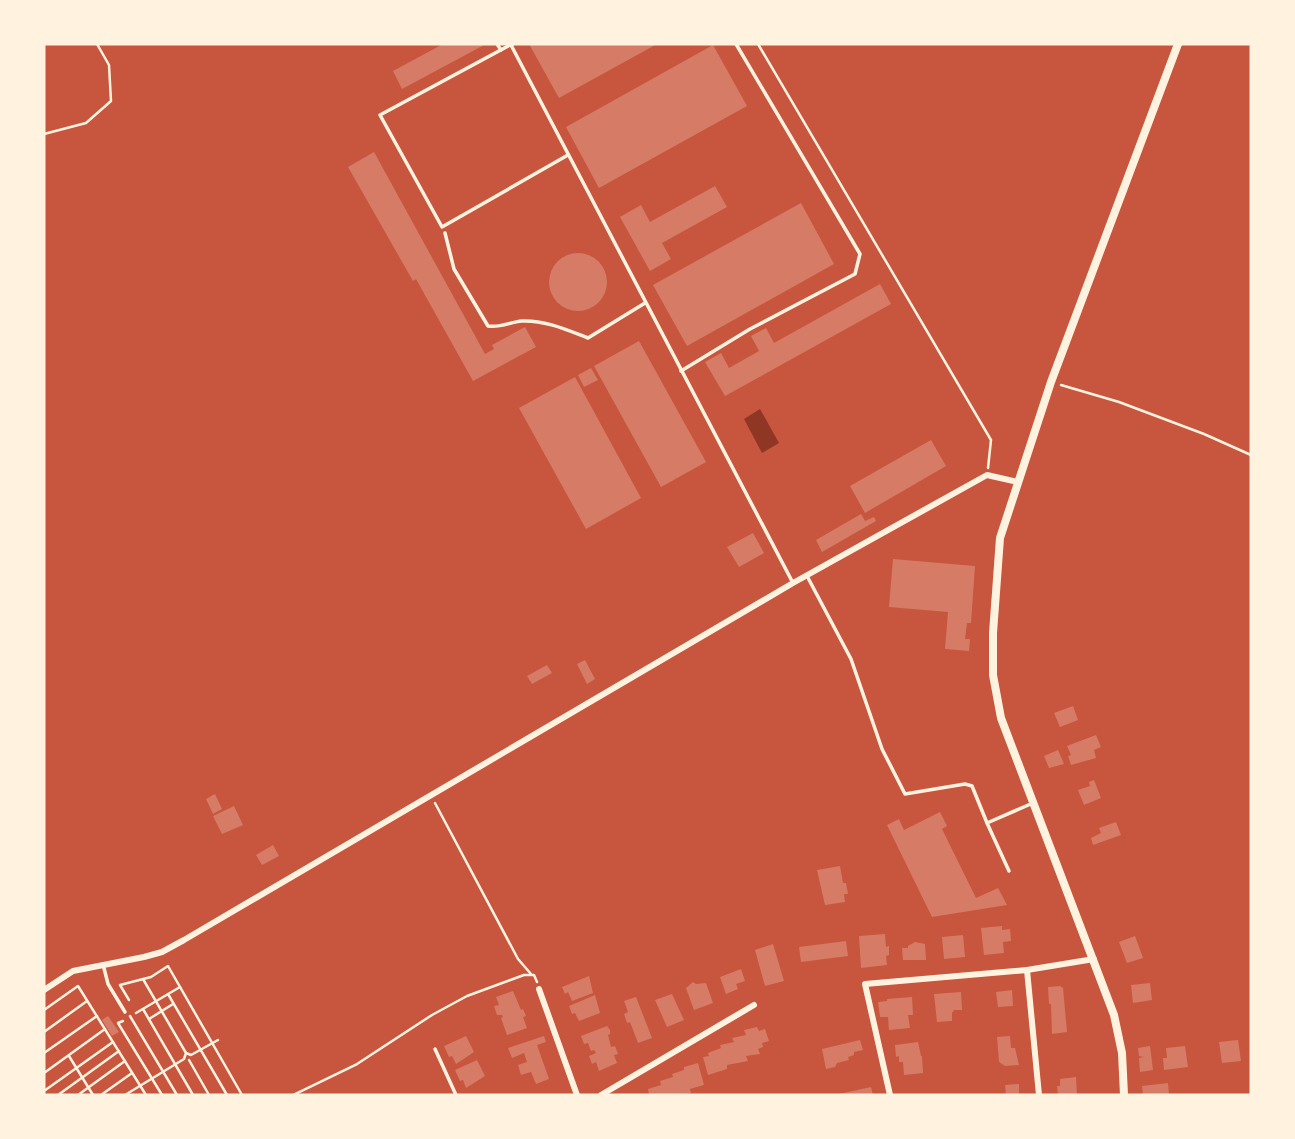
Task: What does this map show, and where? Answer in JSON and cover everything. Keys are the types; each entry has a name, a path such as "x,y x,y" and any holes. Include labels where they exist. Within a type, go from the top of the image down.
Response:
{"street":[{"path":"1124,1095 1122,1053 1094,959 1001,718 993,675 993,633 1000,538 1051,382 1178,44"},
{"path":"44,990 73,971 153,954 184,940 793,583 988,475 1018,482"},
{"path":"890,1095 865,984 1027,970 1094,959"},
{"path":"1027,970 1039,1095"},
{"path":"539,989 578,1095"},
{"path":"601,1095 754,1005"}],"lane":[{"path":"497,44 501,50"},
{"path":"568,155 442,227 380,115 512,44 793,583"},
{"path":"681,371 750,329 855,274 860,254 736,44"},
{"path":"445,233 454,269 488,327 521,321 550,324 589,338 646,303"},
{"path":"806,576 851,659 882,749 905,794 965,783 972,786 1009,871"},
{"path":"987,822 1033,803"},
{"path":"103,964 108,984 125,1012"},
{"path":"435,1049 456,1095"}],"path":[{"path":"44,134 86,123 111,101 109,65 97,44"},
{"path":"758,44 991,440 988,475"},
{"path":"1051,382 1119,402 1251,455"},
{"path":"432,795 518,958 534,975 539,989"},
{"path":"136,1013 120,985 143,979 168,966 242,1095"},
{"path":"293,1095 357,1064 432,1014 467,996 531,974"},
{"path":"143,979 189,1054 189,1060 209,1095"},
{"path":"44,1010 78,986 146,1095"},
{"path":"162,1095 118,1023 180,987"},
{"path":"168,994 227,1095"},
{"path":"44,1031 87,1001"},
{"path":"149,1019 174,1004"},
{"path":"143,1009 193,1095"},
{"path":"44,1053 97,1016"},
{"path":"131,1016 177,1095"},
{"path":"44,1073 105,1029"},
{"path":"125,1095 189,1054 218,1040"},
{"path":"44,1091 113,1042"},
{"path":"58,1095 119,1051"},
{"path":"69,1055 93,1095"},
{"path":"184,1059 189,1060"},
{"path":"78,1095 125,1062"},
{"path":"101,1095 132,1073"}],"shaded area":[{"path":"760,409 779,443 762,453 744,419"}],"building":[{"path":"443,44 486,44 402,89 393,71"},
{"path":"529,44 657,44 559,98"},
{"path":"713,45 747,106 599,188 566,127"},
{"path":"374,152 485,354 494,349 492,345 525,327 536,347 473,381 416,279 413,281 348,167"},
{"path":"715,186 727,207 662,243 671,259 650,271 620,217 641,205 650,222"},
{"path":"801,203 834,264 687,346 653,285"},
{"path":"572,253 584,253 599,261 607,276 607,288 599,303 584,311 572,311 557,303 549,288 549,276 557,261"},
{"path":"880,284 891,304 725,396 705,362 721,353 729,368 759,351 751,336 766,328 774,343"},
{"path":"639,341 706,462 661,487 594,366"},
{"path":"591,368 598,380 584,387 578,375"},
{"path":"575,377 641,498 586,529 519,408"},
{"path":"931,440 946,466 865,513 850,486"},
{"path":"861,514 865,521 874,517 876,521 822,552 816,540"},
{"path":"753,533 764,553 739,567 727,547"},
{"path":"893,559 975,566 971,623 967,623 965,639 970,639 969,651 945,649 948,612 889,607"},
{"path":"585,660 595,679 587,684 577,664"},
{"path":"547,665 552,673 532,684 527,676"},
{"path":"1073,706 1078,720 1060,727 1054,713"},
{"path":"1096,735 1101,747 1094,750 1096,758 1071,765 1067,746"},
{"path":"1058,750 1064,764 1049,768 1044,756"},
{"path":"1094,780 1101,798 1084,805 1078,790 1090,786 1089,782"},
{"path":"215,794 222,809 213,814 206,799"},
{"path":"234,806 243,825 222,834 213,816"},
{"path":"940,812 947,826 942,829 976,898 998,888 1007,905 932,917 887,825 899,819 904,830"},
{"path":"1116,822 1121,835 1093,845 1091,838 1101,833 1099,828"},
{"path":"273,845 279,856 262,865 256,855"},
{"path":"840,866 848,894 844,894 845,902 825,905 817,870"},
{"path":"1002,926 1002,930 1010,929 1011,941 1003,942 1004,953 984,955 981,928"},
{"path":"885,934 886,947 889,946 887,965 861,968 859,936"},
{"path":"963,935 965,957 944,959 942,937"},
{"path":"1135,936 1143,958 1127,963 1119,942"},
{"path":"846,941 848,956 801,962 799,947"},
{"path":"915,942 925,944 926,960 903,960 902,948 908,948"},
{"path":"773,944 784,981 765,986 755,950"},
{"path":"741,969 745,981 736,984 738,989 726,994 720,977"},
{"path":"589,976 593,993 572,1001 562,987"},
{"path":"693,982 706,983 713,1003 694,1010 686,988"},
{"path":"1150,983 1152,1000 1133,1003 1131,985"},
{"path":"1048,987 1063,988 1067,1032 1052,1034"},
{"path":"1012,990 1013,1006 998,1007 996,992"},
{"path":"513,991 526,1016 523,1017 527,1028 507,1035 501,1018 503,1017 497,1015 494,1006 499,1005 496,997"},
{"path":"961,992 962,1010 954,1010 952,1021 937,1022 934,994"},
{"path":"672,994 684,1020 667,1027 655,1000"},
{"path":"595,995 600,1013 579,1021 569,1006"},
{"path":"636,997 652,1038 638,1043 624,1014 628,1012 624,1001"},
{"path":"912,997 913,1015 908,1015 910,1028 889,1030 888,1017 880,1017 878,1002"},
{"path":"108,1016 119,1032 112,1036 102,1020"},
{"path":"607,1026 610,1030 608,1035 611,1047 615,1046 618,1054 614,1055 617,1063 599,1071 596,1062 592,1064 589,1056 596,1053 591,1051 588,1043 584,1044 581,1036"},
{"path":"757,1027 759,1031 765,1029 769,1041 762,1043 763,1047 758,1049 760,1054 746,1056 748,1061 727,1065 727,1069 708,1075 703,1057 721,1048 720,1045 734,1042 732,1038 746,1035 744,1030"},
{"path":"466,1036 474,1052 456,1064 444,1046"},
{"path":"544,1036 546,1042 537,1045 549,1079 536,1084 531,1072 521,1075 518,1065 527,1062 524,1053 512,1058 508,1048"},
{"path":"1010,1036 1011,1048 1015,1048 1019,1065 1005,1066 999,1062 997,1037"},
{"path":"860,1040 863,1050 854,1052 854,1055 848,1057 849,1060 826,1069 822,1049"},
{"path":"1238,1040 1241,1061 1222,1063 1219,1042"},
{"path":"918,1042 923,1073 904,1075 903,1062 899,1062 899,1056 896,1057 895,1045"},
{"path":"1150,1046 1153,1070 1140,1072 1139,1058 1144,1057 1139,1056 1138,1048"},
{"path":"1185,1046 1188,1067 1164,1070 1166,1048"},
{"path":"477,1060 485,1076 466,1088 455,1070"},
{"path":"698,1063 704,1085 690,1089 691,1093 682,1095 649,1095 648,1089 661,1085 660,1081 673,1077 672,1074 684,1070 684,1067"},
{"path":"1076,1077 1077,1095 1058,1095 1057,1086 1060,1086 1060,1079"},
{"path":"1168,1083 1169,1095 1143,1095 1142,1086"},
{"path":"1019,1084 1019,1095 1006,1095 1005,1085"},
{"path":"871,1087 873,1095 839,1094"}]}
